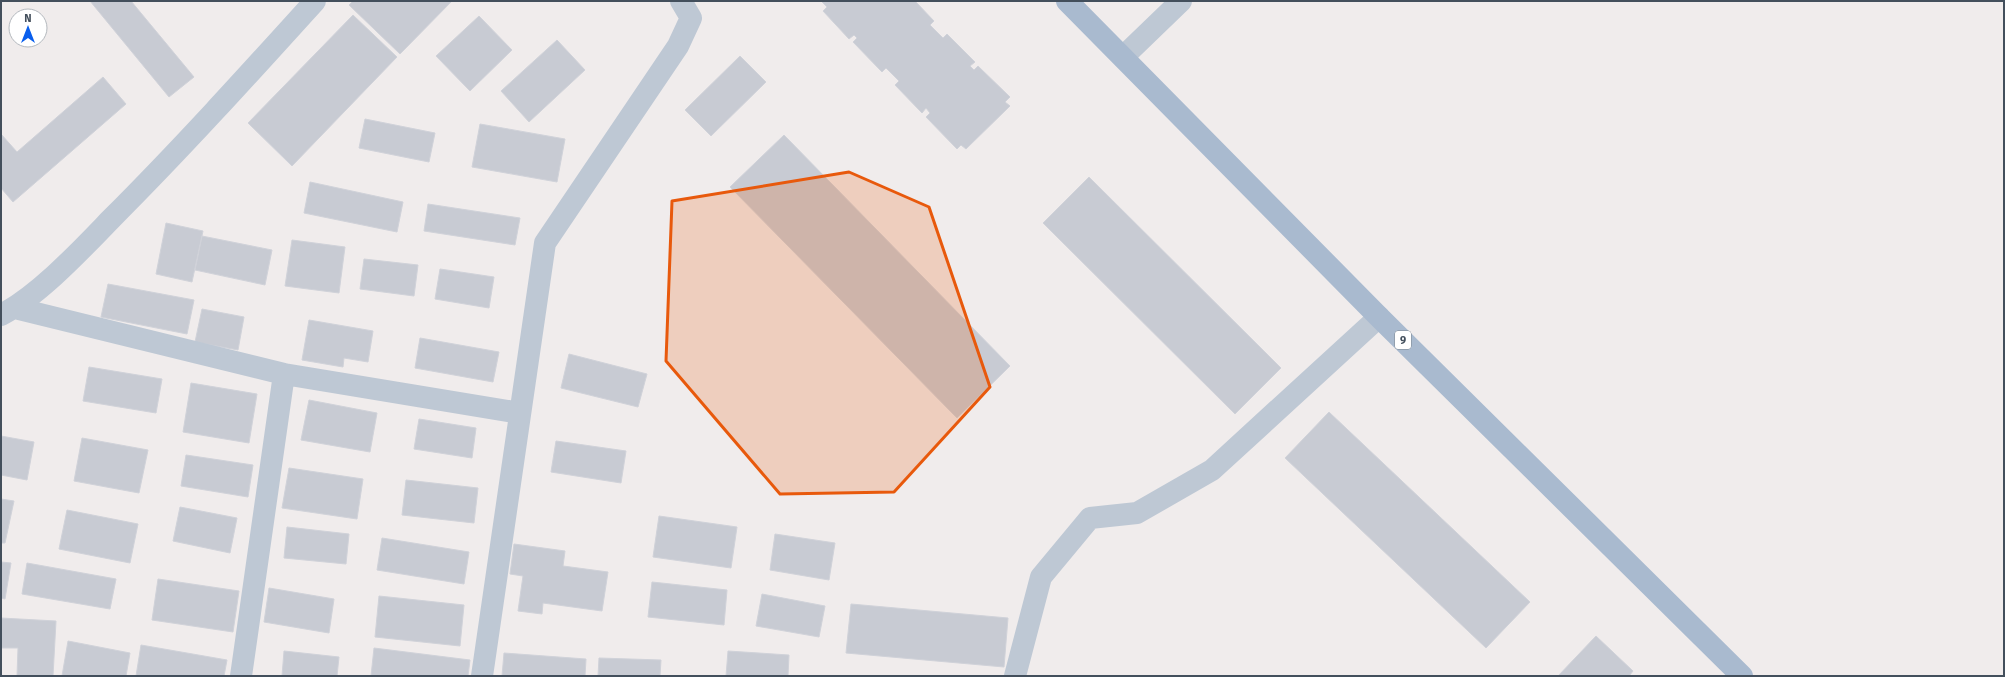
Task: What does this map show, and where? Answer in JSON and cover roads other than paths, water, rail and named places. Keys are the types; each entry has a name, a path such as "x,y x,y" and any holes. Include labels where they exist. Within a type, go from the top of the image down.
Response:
{"main road":[{"name":"9","path":"1067,1 1379,317 1742,676"}],"street":[{"path":"8,311 68,263 186,144 315,1"},
{"path":"482,676 545,243 678,46 691,18 681,1"},
{"path":"1123,57 1182,1"},
{"path":"8,311 284,374 520,413"},
{"path":"1015,676 1041,576 1090,518 1137,513 1212,470 1379,317"},
{"path":"241,676 284,374"}]}
